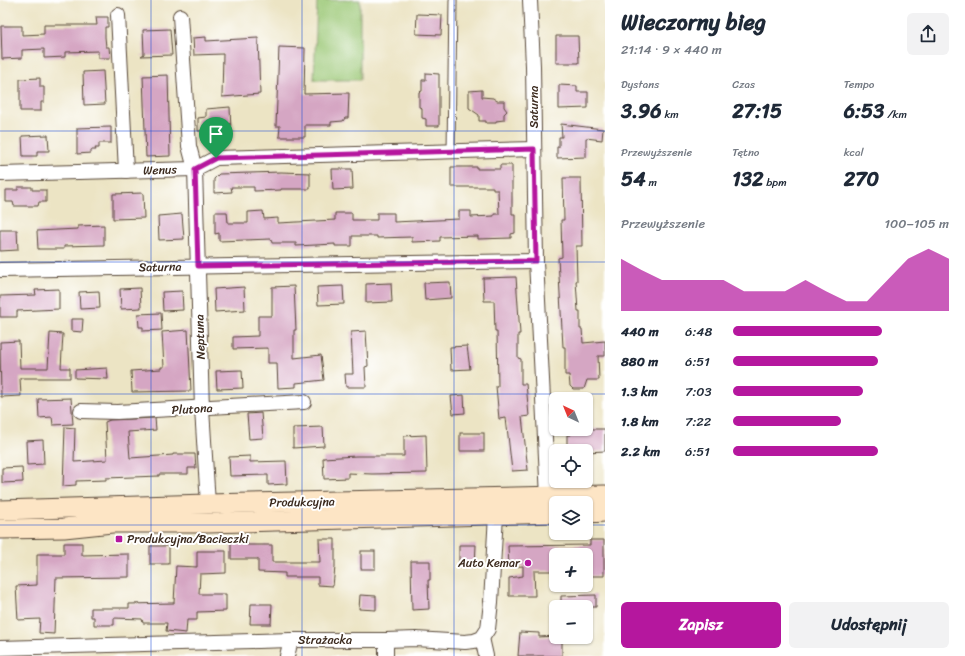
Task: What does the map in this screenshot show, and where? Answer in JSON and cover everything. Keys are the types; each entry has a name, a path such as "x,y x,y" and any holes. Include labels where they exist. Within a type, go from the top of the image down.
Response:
{"main road":[{"name":"Produkcyjna","path":"593,497 605,495"},
{"name":"Produkcyjna","path":"0,510 208,504 549,505"},
{"path":"208,504 209,523"},
{"name":"Produkcyjna","path":"0,529 64,528 112,523 209,523 496,515 549,506"},
{"path":"593,513 605,512"}],"street":[{"name":"Saturna","path":"530,0 533,66 536,261 551,496"},
{"path":"118,15 126,171"},
{"name":"Neptuna","path":"180,16 188,146 195,169 202,409 208,504"},
{"name":"Wenus","path":"0,174 195,169 216,158 534,149"},
{"name":"Saturna","path":"0,270 536,261"},
{"name":"Plutona","path":"81,411 117,412 202,409 304,402"},
{"path":"486,656 482,638 488,629 496,515"},
{"name":"Strażacka","path":"0,648 291,640 386,640 416,638 465,642 482,638"},
{"path":"287,656 291,640"},
{"path":"386,640 386,656"}],"lane":[{"path":"451,152 452,0"}],"green space":[{"path":"317,0 360,0 360,80 314,80"}],"building":[{"path":"417,14 442,15 441,35 416,34"},
{"path":"96,17 108,17 108,27 105,27 105,37 106,47 109,47 110,58 98,58 98,51 65,52 65,57 44,58 44,49 22,50 22,58 2,59 1,26 22,26 22,35 44,34 44,25 97,25"},
{"path":"170,29 172,55 141,56 144,54 143,30"},
{"path":"556,36 578,36 579,63 556,63"},
{"path":"206,37 206,41 258,38 260,94 222,97 223,54 194,55 193,38"},
{"path":"279,47 305,48 304,94 349,93 348,118 345,118 343,121 331,122 331,125 305,125 305,137 279,137 280,126 276,126"},
{"path":"103,71 105,104 84,105 83,72"},
{"path":"426,73 439,74 439,126 426,126 426,119 422,118 422,108 419,107 419,92 422,91 422,80 426,80"},
{"path":"168,75 170,156 146,157 143,76"},
{"path":"40,78 40,87 44,87 44,102 41,102 41,111 20,111 20,79"},
{"path":"559,85 577,86 577,92 588,92 588,108 559,109"},
{"path":"482,90 482,97 493,98 497,101 504,101 504,107 507,111 504,114 504,120 496,121 496,123 479,121 479,115 469,108 469,91"},
{"path":"230,107 231,130 198,131 198,118 206,117 206,109"},
{"path":"561,124 603,129 602,140 586,138 586,157 557,158 559,137 562,137"},
{"path":"111,127 111,143 99,143 99,148 95,148 96,150 91,150 91,153 77,154 77,128"},
{"path":"48,135 49,151 37,151 37,156 23,156 22,136"},
{"path":"500,165 512,165 512,214 515,214 515,233 511,234 511,238 478,239 478,236 440,237 440,241 412,242 412,237 377,238 377,236 352,236 352,246 335,246 335,244 296,246 296,243 272,243 271,239 219,241 219,233 215,234 215,212 227,212 228,223 248,223 248,212 263,211 264,219 278,218 278,223 335,220 335,213 352,213 352,220 377,220 377,213 394,213 394,222 459,219 459,211 471,211 471,217 494,216 494,214 499,214 498,190 493,190 493,187 451,187 451,167 500,169"},
{"path":"332,169 352,169 353,189 333,190"},
{"path":"281,172 310,173 310,189 254,191 254,187 231,187 232,192 214,193 214,179 219,174"},
{"path":"563,178 581,178 582,246 576,246 576,281 578,311 580,311 580,329 582,329 583,343 605,341 605,356 598,356 599,380 587,380 584,389 573,389 570,386 569,375 565,375 565,347 563,347 558,258 562,257 561,220 564,220"},
{"path":"18,187 32,187 32,190 46,190 46,202 39,202 38,206 14,206 13,202 6,202 6,190 18,190"},
{"path":"143,193 144,218 113,219 113,194"},
{"path":"182,214 184,239 159,240 158,216"},
{"path":"104,225 104,245 64,246 64,249 38,249 37,231 78,229 78,226"},
{"path":"0,230 17,230 18,250 0,251"},
{"path":"516,277 520,334 518,334 518,358 521,359 521,384 526,384 529,416 522,417 528,470 512,471 506,418 499,419 496,386 498,386 497,331 495,331 494,301 484,301 483,278"},
{"path":"450,282 451,298 425,300 424,283"},
{"path":"391,283 392,302 366,303 366,284"},
{"path":"294,286 296,330 294,330 294,358 321,355 324,380 296,383 296,387 278,388 277,363 268,363 268,348 233,349 233,337 258,336 258,316 272,316 272,287"},
{"path":"343,286 344,304 318,305 317,287"},
{"path":"244,287 245,310 215,312 214,289"},
{"path":"140,288 141,308 121,309 120,289"},
{"path":"59,289 59,309 17,311 17,317 0,317 0,296 36,295 35,290"},
{"path":"99,291 100,308 80,309 79,292"},
{"path":"182,291 183,310 163,311 162,292"},
{"path":"161,313 162,330 143,331 143,327 139,327 138,314"},
{"path":"71,319 83,319 82,332 71,331"},
{"path":"188,330 191,391 132,392 131,371 161,369 161,367 164,367 162,332"},
{"path":"366,331 368,366 365,367 366,387 346,387 345,374 353,374 351,332"},
{"path":"50,333 63,334 61,368 70,368 70,378 20,378 21,396 1,397 0,342 19,341 20,368 48,368"},
{"path":"467,346 470,369 451,370 450,347"},
{"path":"107,368 108,379 75,378 75,370"},
{"path":"242,370 243,388 217,389 216,371"},
{"path":"464,395 465,413 453,414 451,396"},
{"path":"71,398 73,424 53,425 52,417 39,418 38,399"},
{"path":"261,413 263,438 249,439 247,414"},
{"path":"155,418 156,430 128,432 130,458 173,454 195,454 196,468 188,468 188,474 159,474 159,476 106,478 106,480 76,481 76,485 63,486 65,427 75,428 74,462 107,460 105,422 110,420"},
{"path":"323,427 324,446 293,448 293,428"},
{"path":"593,429 605,429 605,451 593,452 593,444 567,444 567,436 593,436"},
{"path":"460,433 484,433 484,451 460,451"},
{"path":"426,435 427,473 348,473 348,478 324,479 323,458 404,456 404,436"},
{"path":"43,440 44,464 27,465 26,441"},
{"path":"250,456 250,462 286,461 287,484 268,485 268,475 230,476 229,457"},
{"path":"22,467 23,482 2,483 2,468"},
{"path":"231,539 247,539 247,545 272,545 272,562 320,562 319,539 335,539 333,586 318,585 318,577 285,577 285,573 258,572 258,559 231,559"},
{"path":"590,540 604,540 604,576 593,576 593,548 549,548 549,571 534,571 535,596 509,596 509,578 523,576 523,566 509,567 508,546 590,545"},
{"path":"64,543 82,543 82,555 129,554 129,577 56,578 54,634 39,633 40,619 18,620 16,586 37,585 37,554 64,554"},
{"path":"459,545 476,545 475,567 459,567"},
{"path":"150,546 169,546 169,564 150,564"},
{"path":"197,551 226,551 226,573 200,574 199,594 226,594 226,611 197,612 197,620 187,620 186,633 166,631 167,623 143,623 142,619 114,618 114,625 94,625 94,617 91,617 91,608 129,608 129,604 174,603 176,566 197,567"},
{"path":"361,551 375,551 375,569 361,569"},
{"path":"411,561 430,561 430,580 428,580 429,609 412,610"},
{"path":"360,595 376,596 376,610 359,609"},
{"path":"596,595 596,607 593,607 593,600 561,600 561,596"},
{"path":"251,604 272,604 271,624 250,624"},
{"path":"520,632 539,633 539,637 549,636 549,644 562,644 562,656 518,656"}],"place":[{"name":"Produkcyjna/Bacieczki","path":"119,539"},
{"name":"Auto Kemar","path":"528,563"}],"route":[{"path":"534,149 536,261 198,266 195,169 216,158 534,149"}]}
